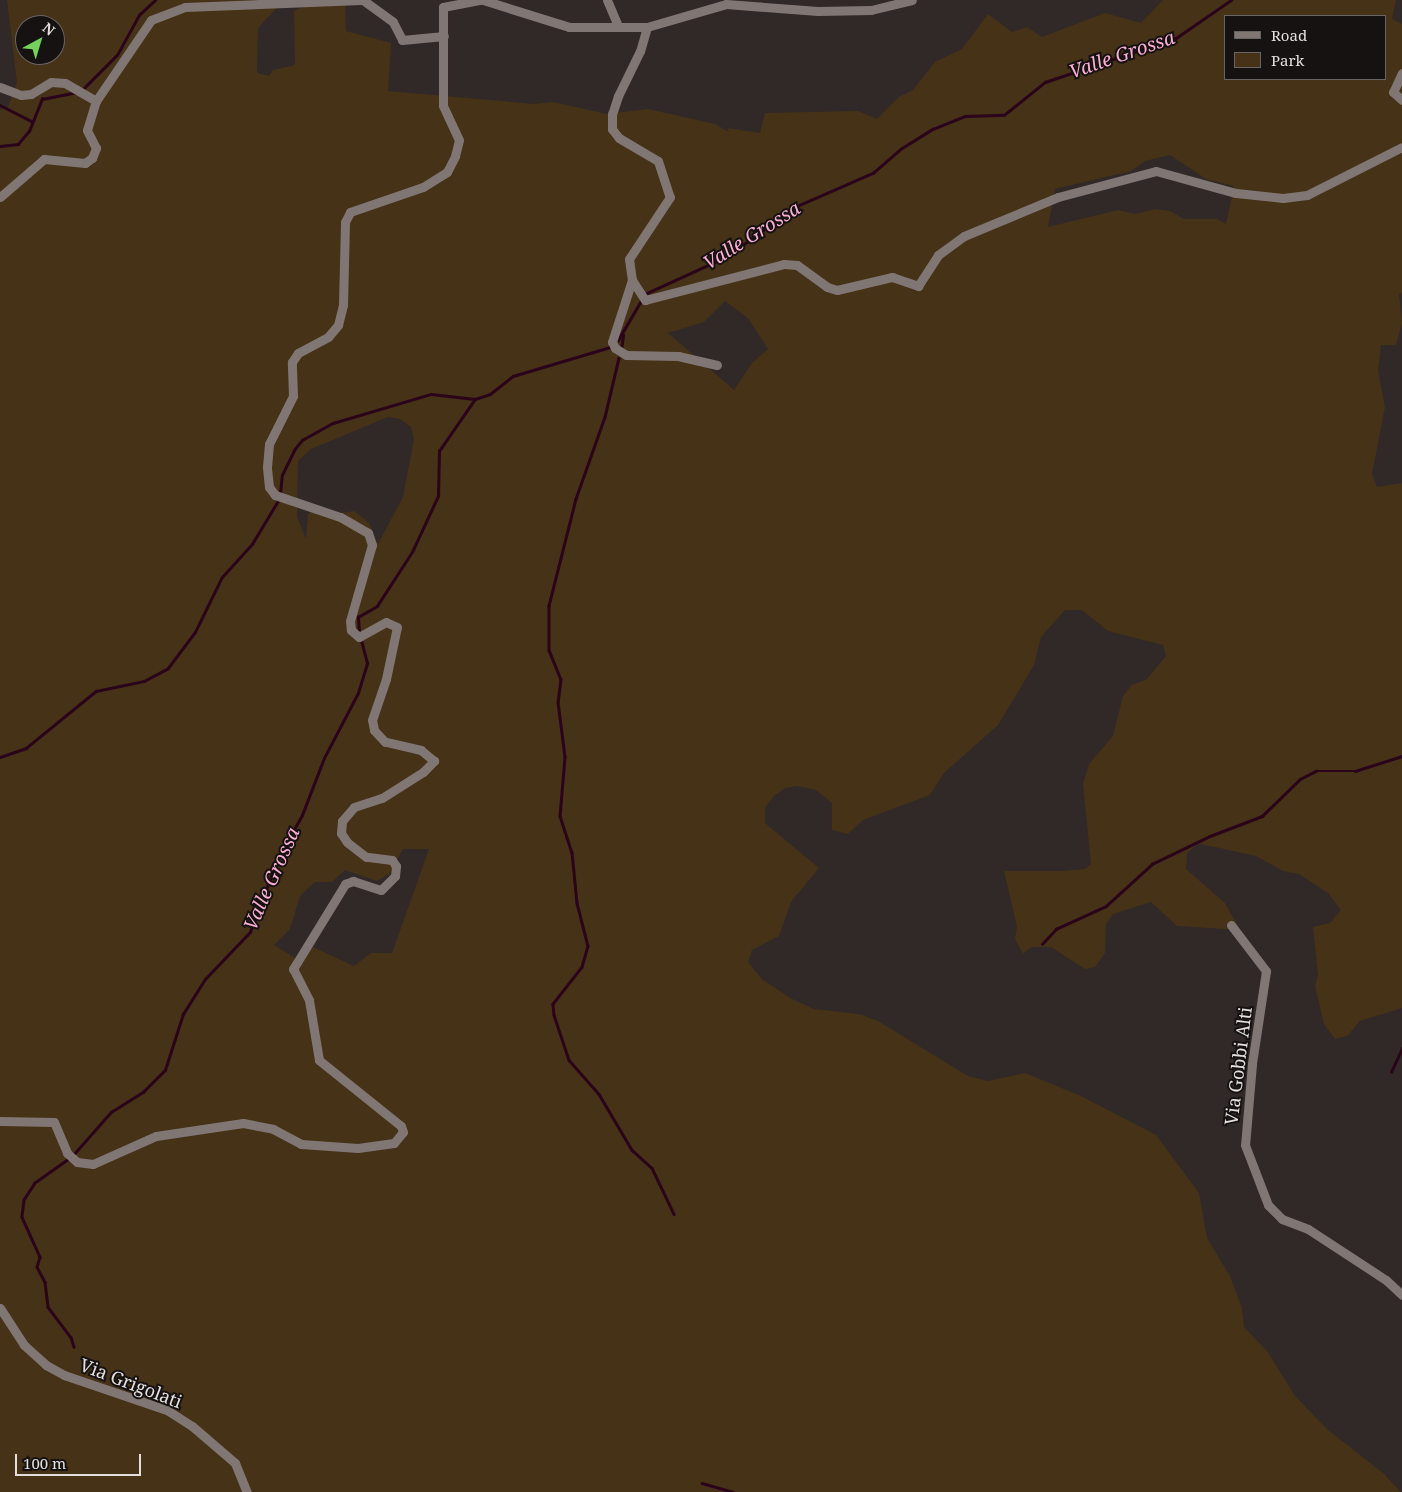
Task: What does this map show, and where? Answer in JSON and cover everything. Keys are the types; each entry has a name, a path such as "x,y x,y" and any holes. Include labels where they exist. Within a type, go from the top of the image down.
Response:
{"street":[{"path":"0,197 44,159 84,163 92,158 96,148 87,130 96,101 151,20 185,7 362,0 393,22 402,40 444,36"},
{"path":"0,1121 54,1122 67,1153 77,1162 93,1164 156,1136 243,1123 272,1129 301,1144 358,1148 394,1143 403,1132 401,1126 319,1060 309,1000 293,969 345,884 353,880 380,890 395,876 396,866 392,860 366,857 348,842 341,833 342,821 354,807 382,798 424,772 434,761 421,750 385,742 374,730 372,720 386,679 397,626 386,622 359,637 351,630 350,621 372,545 368,533 340,517 275,495 269,487 267,467 269,444 293,396 292,362 298,352 328,337 338,325 343,305 345,222 350,212 423,187 447,172 456,156 459,140 443,105 443,7 482,0 569,26 647,28 726,4 818,11 871,10 912,0"},
{"path":"607,0 618,26"},
{"path":"647,28 640,51 618,96 612,128 619,138 658,160 670,197 629,259 632,280 645,300 784,264 797,265 827,288 837,290 892,277 918,286 938,255 964,236 1058,197 1156,171 1236,193 1283,198 1307,195 1402,147"},
{"path":"1402,73 1393,92 1402,100"},
{"path":"0,87 21,95 31,94 51,82 65,83 96,101"},
{"path":"632,280 612,335 614,348 626,355 678,356 717,365"},
{"name":"Via Gobbi Alti","path":"1231,925 1266,971 1252,1064 1245,1145 1268,1205 1282,1219 1308,1229 1386,1280 1402,1296"},
{"name":"Via Grigolati","path":"0,1308 24,1345 46,1365 64,1375 167,1410 192,1426 235,1463 247,1492"}],"green space":[{"path":"7,0 284,0 258,28 257,73 269,76 273,70 295,65 294,11 318,0 345,0 346,31 391,43 388,91 534,104 553,102 607,114 648,109 715,124 729,132 727,128 760,133 765,113 858,111 877,119 899,97 913,90 935,62 962,49 988,14 1012,32 1027,27 1042,37 1105,13 1141,23 1163,0 1396,0 1392,19 1402,24 1402,293 1399,294 1402,323 1396,345 1381,345 1378,371 1385,407 1372,474 1377,487 1402,483 1402,1008 1360,1021 1347,1036 1335,1039 1324,1024 1315,986 1318,975 1313,927 1330,923 1341,910 1328,893 1299,874 1283,871 1256,856 1198,844 1187,853 1186,869 1225,903 1240,930 1177,926 1151,902 1113,914 1106,924 1105,953 1095,967 1085,969 1051,947 1031,947 1023,954 1015,939 1017,927 1004,871 1062,871 1085,869 1091,864 1083,784 1089,764 1113,736 1123,696 1132,685 1147,679 1166,656 1163,645 1108,631 1082,610 1065,610 1041,637 1034,665 998,725 944,773 930,795 863,820 848,834 832,830 832,803 816,790 797,786 785,788 774,796 765,808 765,823 819,868 791,902 779,936 752,950 748,962 763,980 792,999 814,1009 859,1014 878,1021 968,1076 988,1081 1025,1073 1081,1096 1156,1135 1199,1193 1207,1238 1230,1276 1242,1308 1244,1327 1267,1351 1295,1396 1328,1430 1383,1473 1401,1492 0,1492 0,110 8,107 17,83","holes":["1170,155 1206,179 1234,186 1226,224 1217,219 1184,219 1170,211 1156,209 1135,214 1118,210 1048,227 1055,189 1131,171 1145,161","725,301 748,318 768,349 752,363 734,390 668,333 704,322","388,417 400,419 411,427 414,439 403,497 378,544 369,523 354,511 340,513 314,509 308,514 306,539 297,517 298,461 311,449","403,849 429,849 392,953 371,953 354,966 313,947 300,961 274,945 290,929 300,896 315,882 332,882 345,870 377,881 389,874"]}],"waterway":[{"path":"82,90 117,55 139,15 155,0"},
{"name":"Valle Grossa","path":"359,632 358,617 377,606 412,552 438,496 439,451 475,399 490,394 513,376 610,347 618,340 645,294 726,257 795,207 873,173 902,148 933,129 966,116 1004,115 1045,82 1176,38 1231,0"},
{"path":"0,146 18,144 29,131 42,99 77,92"},
{"path":"0,105 32,121"},
{"path":"621,350 623,335"},
{"path":"619,358 605,417 576,499 549,606 549,650 561,679 558,702 565,757 560,816 572,852 577,903 588,946 582,967 553,1004 554,1015 569,1060 599,1094 632,1150 652,1168 674,1214"},
{"path":"280,493 282,475 294,450 302,440 333,423 431,394 475,399"},
{"path":"0,757 26,748 96,691 144,681 168,668 195,632 222,577 252,544 279,499"},
{"name":"Valle Grossa","path":"73,1155 111,1112 143,1092 165,1070 183,1014 205,979 250,932 278,858 302,815 324,758 358,693 367,663 361,641"},
{"path":"1042,944 1056,929 1106,906 1152,864 1210,836 1262,816 1300,779 1316,771 1355,771 1402,756"},
{"path":"1391,1072 1402,1048"},
{"name":"Valle Grossa","path":"69,1159 35,1183 24,1200 22,1217 40,1257 37,1267 45,1282 48,1307 71,1337 74,1347"},
{"path":"702,1483 733,1492"}]}
